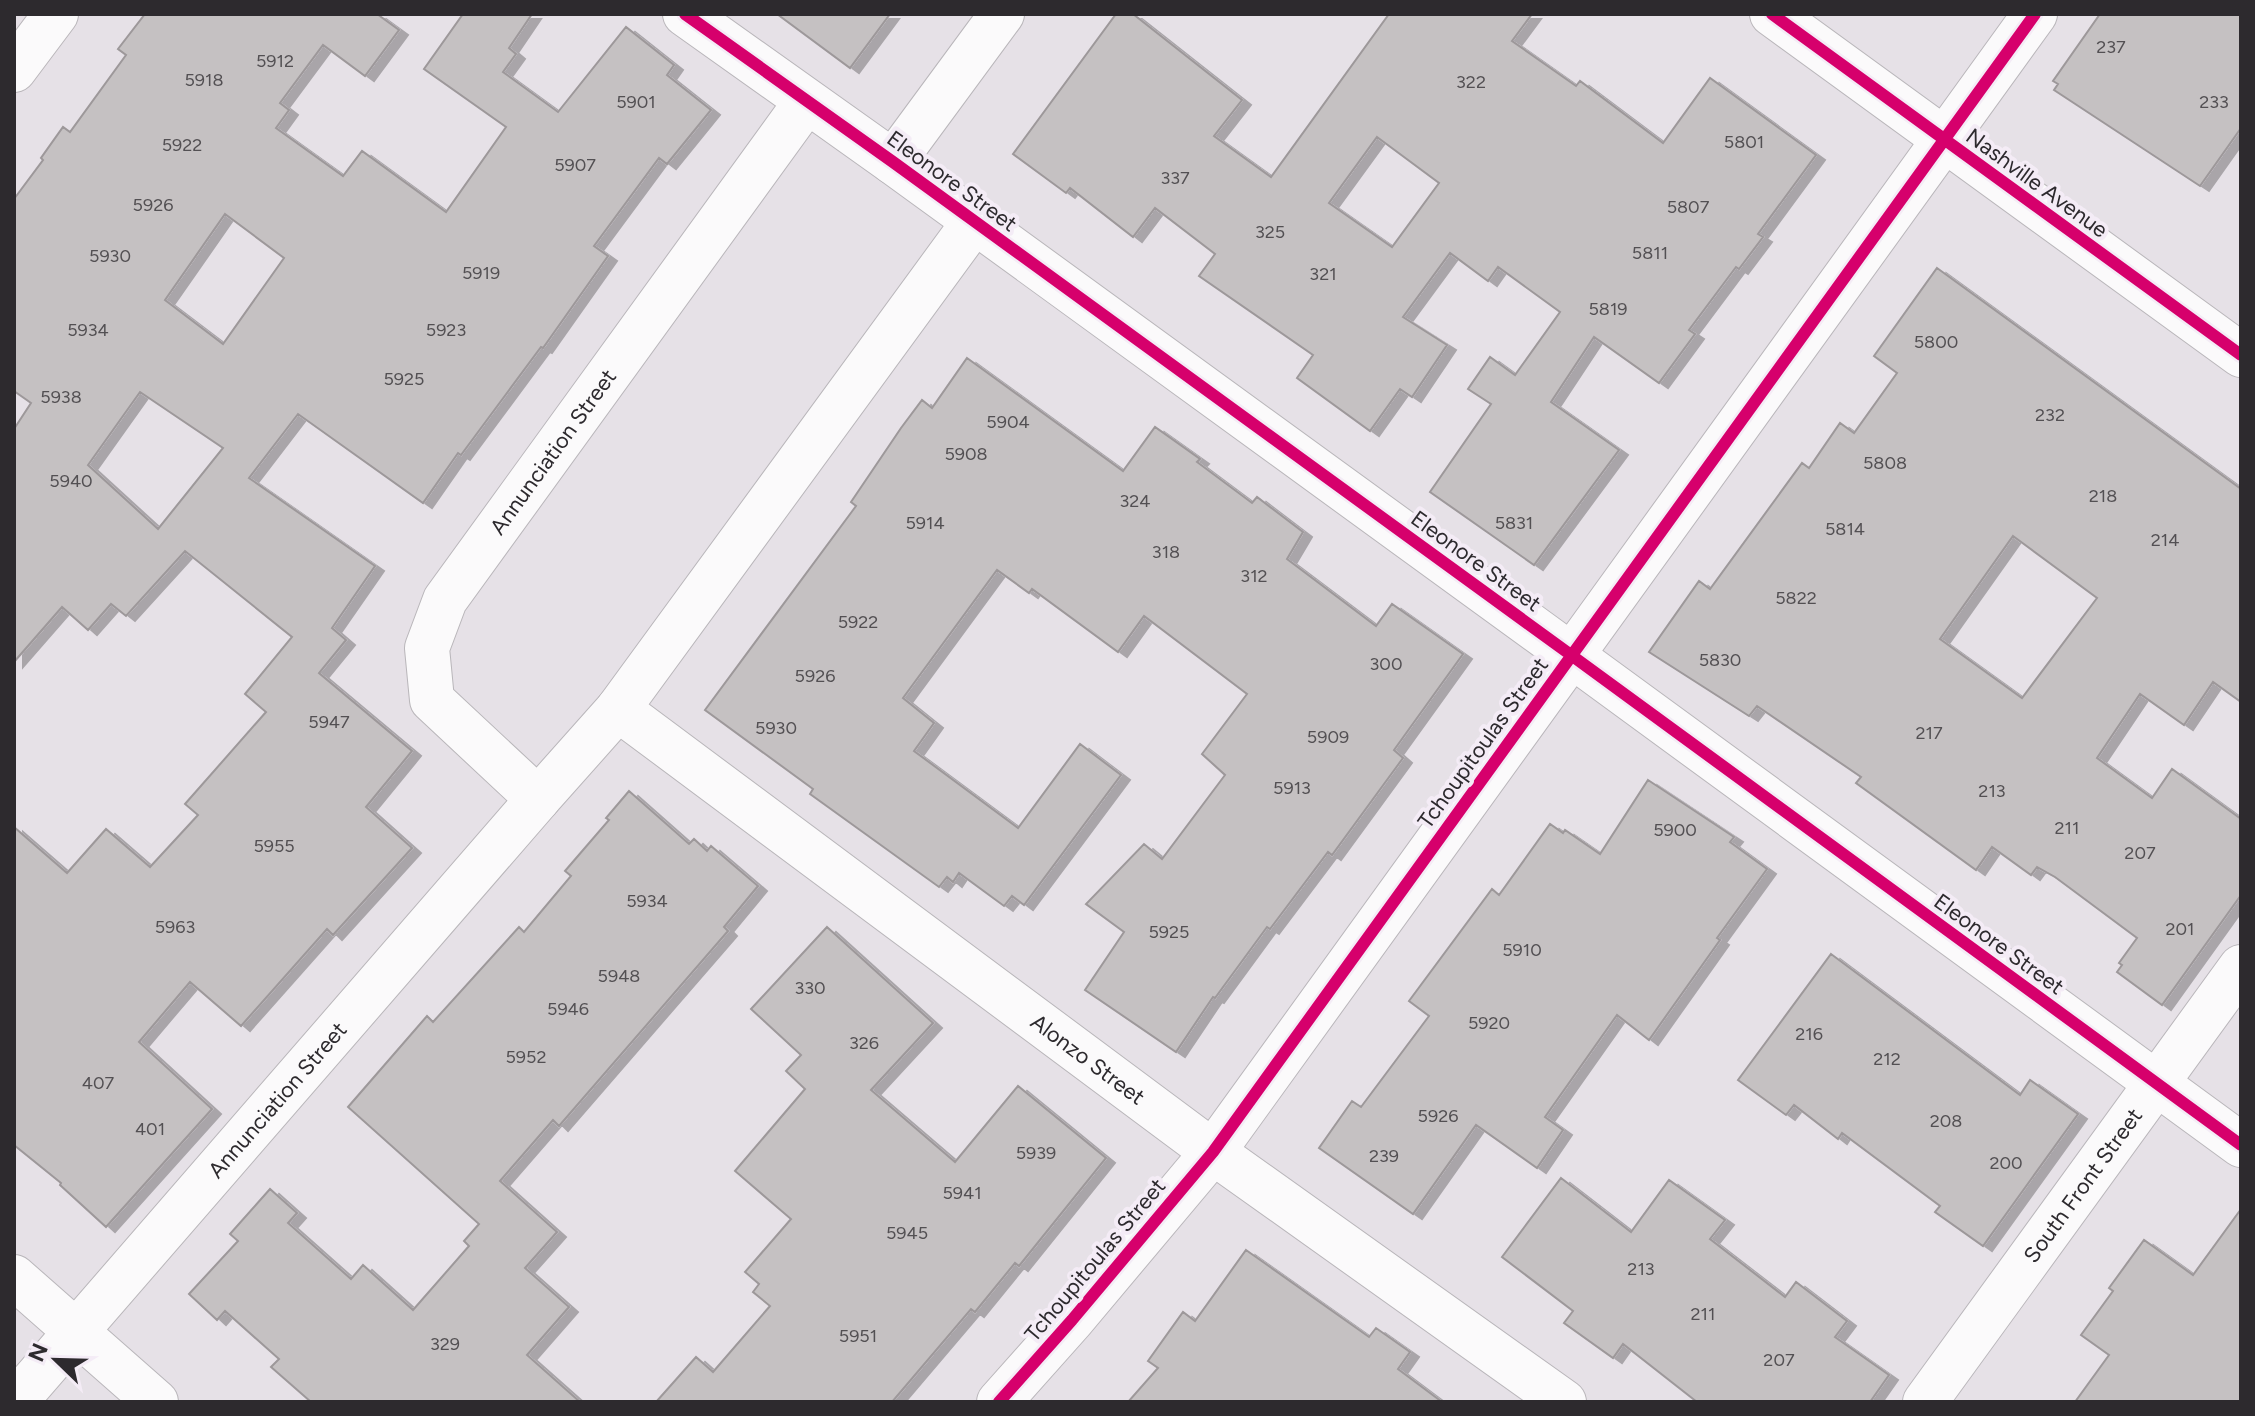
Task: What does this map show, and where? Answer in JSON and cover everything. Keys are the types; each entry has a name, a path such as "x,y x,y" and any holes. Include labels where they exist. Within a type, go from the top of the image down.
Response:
{"street":[{"path":"14,70 56,14"},
{"name":"Eleonore Street","path":"685,14 893,162 2241,1145"},
{"path":"893,162 1002,14"},
{"name":"Nashville Avenue","path":"1772,14 2241,355"},
{"name":"Tchoupitoulas Street","path":"999,1402 1213,1152 2035,14"},
{"name":"Annunciation Street","path":"538,799 432,700 427,648 445,600 806,102"},
{"name":"Annunciation Street","path":"15,1402 618,709 974,222"},
{"name":"Alonzo Street","path":"618,709 1213,1152 1564,1402"},
{"name":"South Front Street","path":"1925,1402 2241,967"},
{"path":"14,1277 156,1402"}],"building":[{"path":"145,14 377,14 399,30 365,76 323,45 280,103 289,110 276,128 343,176 362,151 446,212 506,127 424,69 463,14 532,14 509,48 516,54 503,72 558,112 626,27 674,65 667,75 711,110 667,164 659,158 594,246 608,256 543,348 461,455 458,453 423,503 298,414 249,478 375,566 332,628 346,640 319,673 412,751 366,807 412,848 333,935 327,929 241,1026 190,982 139,1042 212,1109 106,1227 61,1183 14,1145 14,827 67,873 106,829 150,867 198,815 185,804 266,712 245,694 292,637 185,551 126,616 111,604 88,630 62,607 14,662 14,429 31,403 14,391 14,199 63,127 70,132 126,55 118,49","holes":["225,214 284,258 223,344 165,300","140,392 223,448 158,529 88,465"]},
{"path":"777,14 890,14 850,68"},
{"path":"1116,14 1133,14 1242,100 1214,136 1271,177 1389,14 1532,14 1512,41 1576,86 1580,81 1663,143 1710,78 1816,155 1758,234 1763,237 1739,269 1736,267 1689,330 1695,334 1659,383 1594,337 1551,402 1619,450 1534,565 1430,492 1491,404 1468,389 1490,357 1515,375 1560,312 1498,267 1488,281 1450,253 1403,317 1447,345 1412,397 1400,389 1370,431 1297,378 1313,355 1199,276 1215,254 1155,208 1133,237 1070,188 1066,193 1013,154","holes":["1377,137 1439,183 1392,247 1329,203"]},
{"path":"2100,14 2241,14 2241,128 2200,186 2054,90 2058,84 2053,81"},
{"path":"1937,268 2241,489 2241,702 2213,682 2184,725 2140,694 2097,758 2152,798 2172,769 2241,819 2241,895 2162,1005 2117,972 2122,965 2119,963 2137,938 2055,877 2037,867 2031,875 1992,847 1976,870 1856,783 1861,777 1757,706 1749,716 1649,652 1699,581 1710,589 1802,463 1809,468 1840,423 1854,433 1897,373 1874,356","holes":["2013,536 2097,598 2022,698 1940,639"]},
{"path":"967,358 1123,471 1155,427 1200,459 1197,462 1252,503 1257,497 1303,532 1287,559 1376,626 1392,604 1463,654 1394,750 1403,758 1332,855 1328,852 1270,929 1267,927 1213,997 1176,1052 1085,990 1124,932 1086,904 1144,844 1162,859 1225,775 1202,754 1247,694 1144,616 1118,652 1032,589 1029,593 997,570 903,698 934,723 914,751 1018,828 1080,744 1121,775 1024,905 1012,896 1004,906 959,873 953,882 947,877 939,887 810,794 813,789 705,710 856,506 851,502 901,428 922,400 932,408"},
{"path":"1648,780 1734,837 1730,842 1767,869 1649,1040 1617,1015 1545,1117 1563,1130 1537,1168 1476,1125 1413,1214 1319,1148 1352,1101 1361,1107 1429,1016 1409,1001 1492,889 1499,895 1550,824 1563,833 1565,830 1600,854"},
{"path":"629,791 689,844 694,839 707,851 711,846 758,886 724,927 728,931 559,1126 553,1120 500,1181 557,1232 525,1268 569,1307 527,1355 580,1402 311,1402 271,1367 279,1359 225,1311 217,1320 189,1294 238,1241 230,1234 270,1189 297,1213 288,1223 351,1279 363,1265 413,1310 469,1246 464,1241 479,1224 348,1107 427,1016 433,1022 519,927 524,932 571,876 565,871 609,820 606,818"},
{"path":"827,927 933,1023 871,1090 955,1162 1018,1086 1106,1158 1019,1266 1015,1263 975,1312 971,1309 892,1402 656,1402 696,1357 713,1372 770,1306 753,1292 759,1284 745,1272 791,1219 735,1171 805,1089 786,1071 801,1055 751,1009"},
{"path":"1831,954 2020,1095 2030,1080 2078,1114 1983,1246 1935,1212 1940,1206 1842,1133 1838,1139 1794,1105 1786,1115 1738,1080"},
{"path":"1561,1178 1631,1232 1669,1180 1725,1220 1710,1239 1785,1297 1796,1282 1847,1321 1835,1337 1889,1375 1870,1402 1697,1402 1623,1344 1613,1358 1564,1323 1573,1311 1502,1257"},
{"path":"2241,1209 2241,1402 2075,1402 2109,1355 2081,1335 2113,1291 2109,1288 2144,1240 2193,1275"},
{"path":"1246,1250 1369,1337 1376,1328 1410,1352 1398,1369 1442,1402 1128,1402 1158,1368 1148,1361 1183,1312 1195,1321"}],"cycle path":[{"path":"685,14 893,162 2241,1145"},
{"path":"1772,14 2241,355"},
{"path":"999,1402 1213,1152 2035,14"}]}
